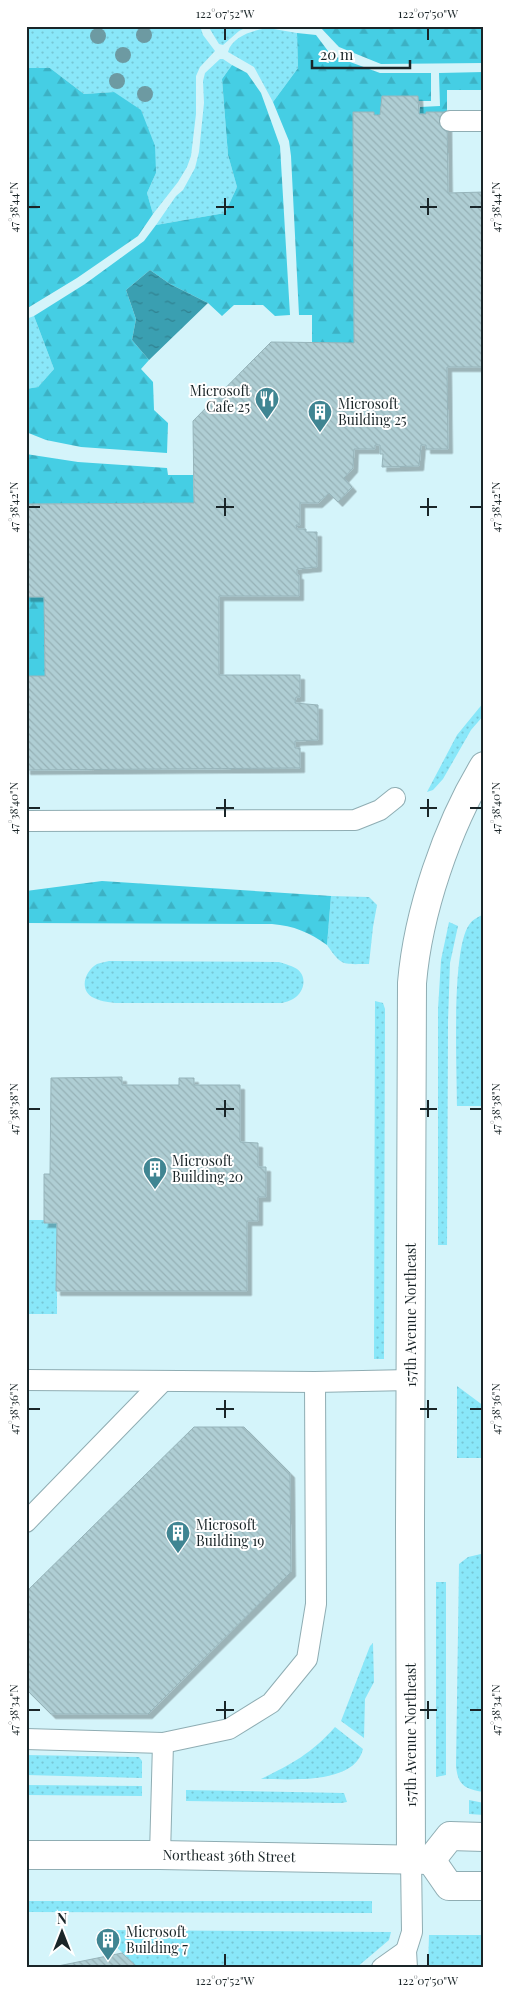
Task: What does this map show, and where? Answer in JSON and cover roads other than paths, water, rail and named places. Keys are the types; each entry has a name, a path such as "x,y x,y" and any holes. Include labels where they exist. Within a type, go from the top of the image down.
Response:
{"street":[{"name":"157th Avenue Northeast","path":"421,1860 410,1380 412,993 415,952 437,872 452,830 479,773"},
{"path":"484,1837 450,1836 421,1860 449,1886 484,1886"},
{"name":"Northeast 36th Street","path":"26,1855 160,1855 421,1860"}],"lane":[{"path":"450,121 484,121"},
{"path":"26,821 355,820 380,810 395,798"},
{"path":"26,1380 315,1382 410,1380"},
{"path":"26,1522 162,1382"},
{"path":"26,1739 163,1743 229,1729 270,1703 308,1659 316,1604 315,1382"},
{"path":"160,1855 163,1743"},
{"path":"382,1968 406,1959 412,1932 421,1860"}],"water":[{"path":"150,270 170,284 208,303 149,360 132,340 136,319 126,290"}],"place":[{"name":"Microsoft Cafe 25","path":"267,420"},
{"name":"Microsoft Building 25","path":"320,433"},
{"name":"Microsoft Building 20","path":"155,1190"},
{"name":"Microsoft Building 19","path":"178,1554"},
{"name":"Microsoft Building 7","path":"108,1961"}]}
